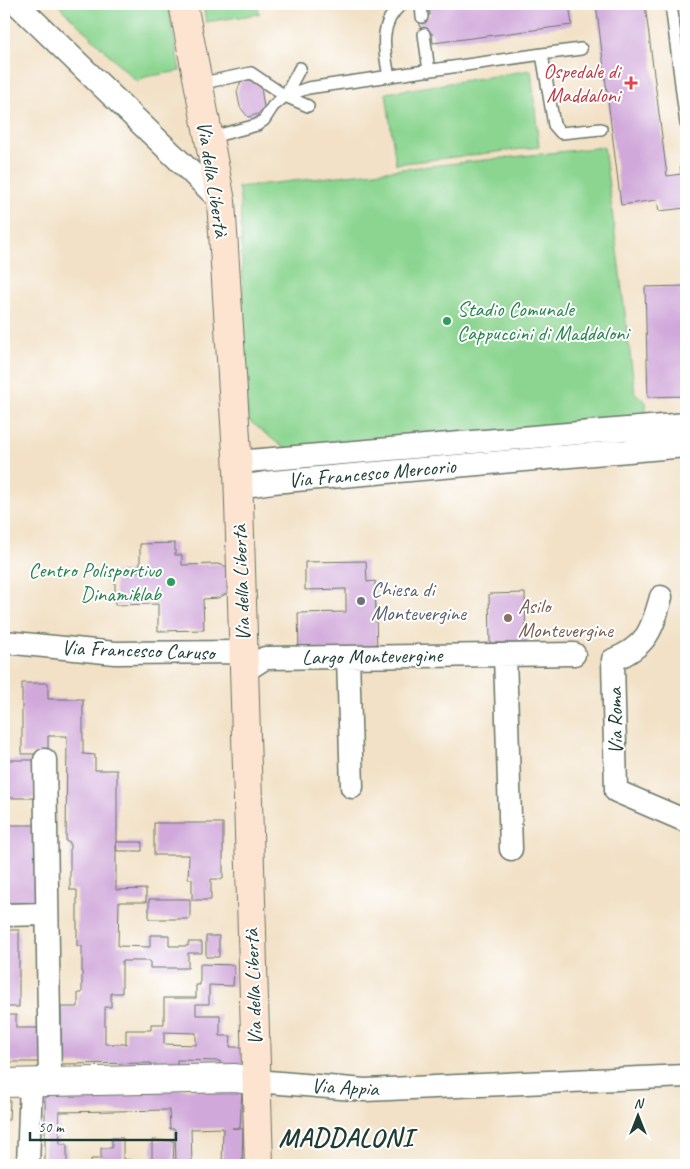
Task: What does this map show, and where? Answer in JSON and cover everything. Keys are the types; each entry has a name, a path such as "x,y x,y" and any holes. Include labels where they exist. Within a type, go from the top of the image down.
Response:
{"main road":[{"name":"Via della Libertà","path":"183,4 221,201 238,475 259,1165"}],"street":[{"path":"17,4 221,201"},
{"name":"Via Francesco Mercorio","path":"238,475 272,482 686,424"},
{"name":"Via Francesco Mercorio","path":"504,451 686,446"},
{"name":"Via Roma","path":"661,597 650,633 629,654 613,660 616,791 686,821"},
{"name":"Via Francesco Caruso","path":"4,642 114,653 243,662"},
{"name":"Largo Montevergine","path":"243,662 265,658 574,654"},
{"path":"505,655 511,849"},
{"path":"348,657 352,787"},
{"path":"28,1165 40,1082 47,914 45,760"},
{"path":"4,915 47,914"},
{"name":"Via Appia","path":"4,1083 234,1078 365,1090 686,1076"}],"lane":[{"path":"389,77 383,45 385,26 392,12 402,4"},
{"path":"420,4 422,17"},
{"path":"671,4 686,124"},
{"path":"424,34 428,71"},
{"path":"208,138 257,124 264,120 273,106 285,96 308,88 581,49"},
{"path":"542,54 550,108 557,129 561,133 600,129"},
{"path":"285,96 300,68"},
{"path":"198,84 251,74 285,96 308,106"}],"green space":[{"path":"57,4 168,4 180,71 145,77 137,82"},
{"path":"203,4 258,4 259,14 206,22"},
{"path":"531,70 539,147 396,164 386,93"},
{"path":"604,147 635,393 646,402 646,418 290,453 247,419 240,197 238,187"}],"building":[{"name":"Ospedale di Maddaloni","path":"429,4 569,4 572,25 433,43 432,33 421,35 419,17 430,15"},
{"name":"Ospedale di Maddaloni","path":"596,4 645,4 667,176 681,174 680,164 686,163 686,208 659,211 657,200 621,205"},
{"path":"250,80 261,87 264,108 258,114 248,117 240,107 237,92 241,81"},
{"path":"686,286 686,396 648,397 645,287"},
{"name":"Centro Polisportivo Dinamiklab","path":"175,543 175,555 182,555 182,565 218,564 228,567 228,593 218,598 203,599 204,630 158,631 158,604 115,605 115,572 140,571 140,544"},
{"name":"Chiesa di Montevergine","path":"366,561 367,582 375,581 377,649 299,651 298,613 346,612 346,589 305,590 305,562"},
{"name":"Asilo Montevergine","path":"525,593 526,643 490,643 489,594"},
{"path":"22,683 48,683 48,699 83,699 83,754 95,755 95,770 117,770 117,842 142,842 142,851 117,851 116,842 116,890 146,889 146,902 119,902 118,946 150,947 150,935 169,935 169,946 188,946 188,942 202,942 202,953 188,953 188,968 150,968 150,961 122,961 122,993 111,993 111,1007 105,1007 105,1044 126,1044 126,1030 151,1030 151,1024 164,1024 164,998 196,998 196,985 200,985 200,964 234,965 233,986 209,985 209,1004 196,1004 196,1015 220,1015 220,1036 231,1036 230,1047 243,1047 243,1065 220,1065 220,1061 177,1060 177,1069 151,1069 151,1063 61,1064 61,1007 78,1007 78,993 82,993 82,946 77,946 77,890 70,890 70,842 66,842 67,736 48,736 48,754 22,754","holes":["164,1032 196,1033 196,1045 164,1044"]},
{"path":"4,760 35,760 34,798 4,798"},
{"path":"154,823 223,823 223,879 211,879 211,900 192,900 192,879 188,879 189,855 154,855"},
{"path":"4,825 38,825 38,903 4,903 4,870 8,870 8,856 4,856"},
{"path":"149,899 190,899 190,919 149,919"},
{"path":"4,930 19,930 19,1007 4,1007"},
{"path":"206,936 219,936 219,957 206,957"},
{"path":"4,1015 16,1015 16,1028 44,1028 44,1062 4,1062"},
{"path":"242,1088 240,1128 232,1128 243,1129 242,1165 222,1165 223,1128 191,1129 192,1165 176,1165 175,1129 170,1129 169,1110 59,1112 60,1144 67,1144 67,1165 45,1165 45,1092"},
{"path":"4,1100 10,1100 9,1120 4,1120"},
{"path":"112,1138 123,1138 123,1159 131,1160 131,1165 91,1165 91,1159 101,1159 101,1148 112,1148"},
{"path":"152,1140 174,1141 173,1165 152,1165"}],"place":[{"name":"Ospedale di Maddaloni","path":"631,83"},
{"name":"Stadio Comunale Cappuccini di Maddaloni","path":"447,321"},
{"name":"Centro Polisportivo Dinamiklab","path":"171,582"},
{"name":"Chiesa di Montevergine","path":"361,601"},
{"name":"Asilo Montevergine","path":"508,618"}],"district":[{"name":"MADDALONI","path":"346,1137"}]}
